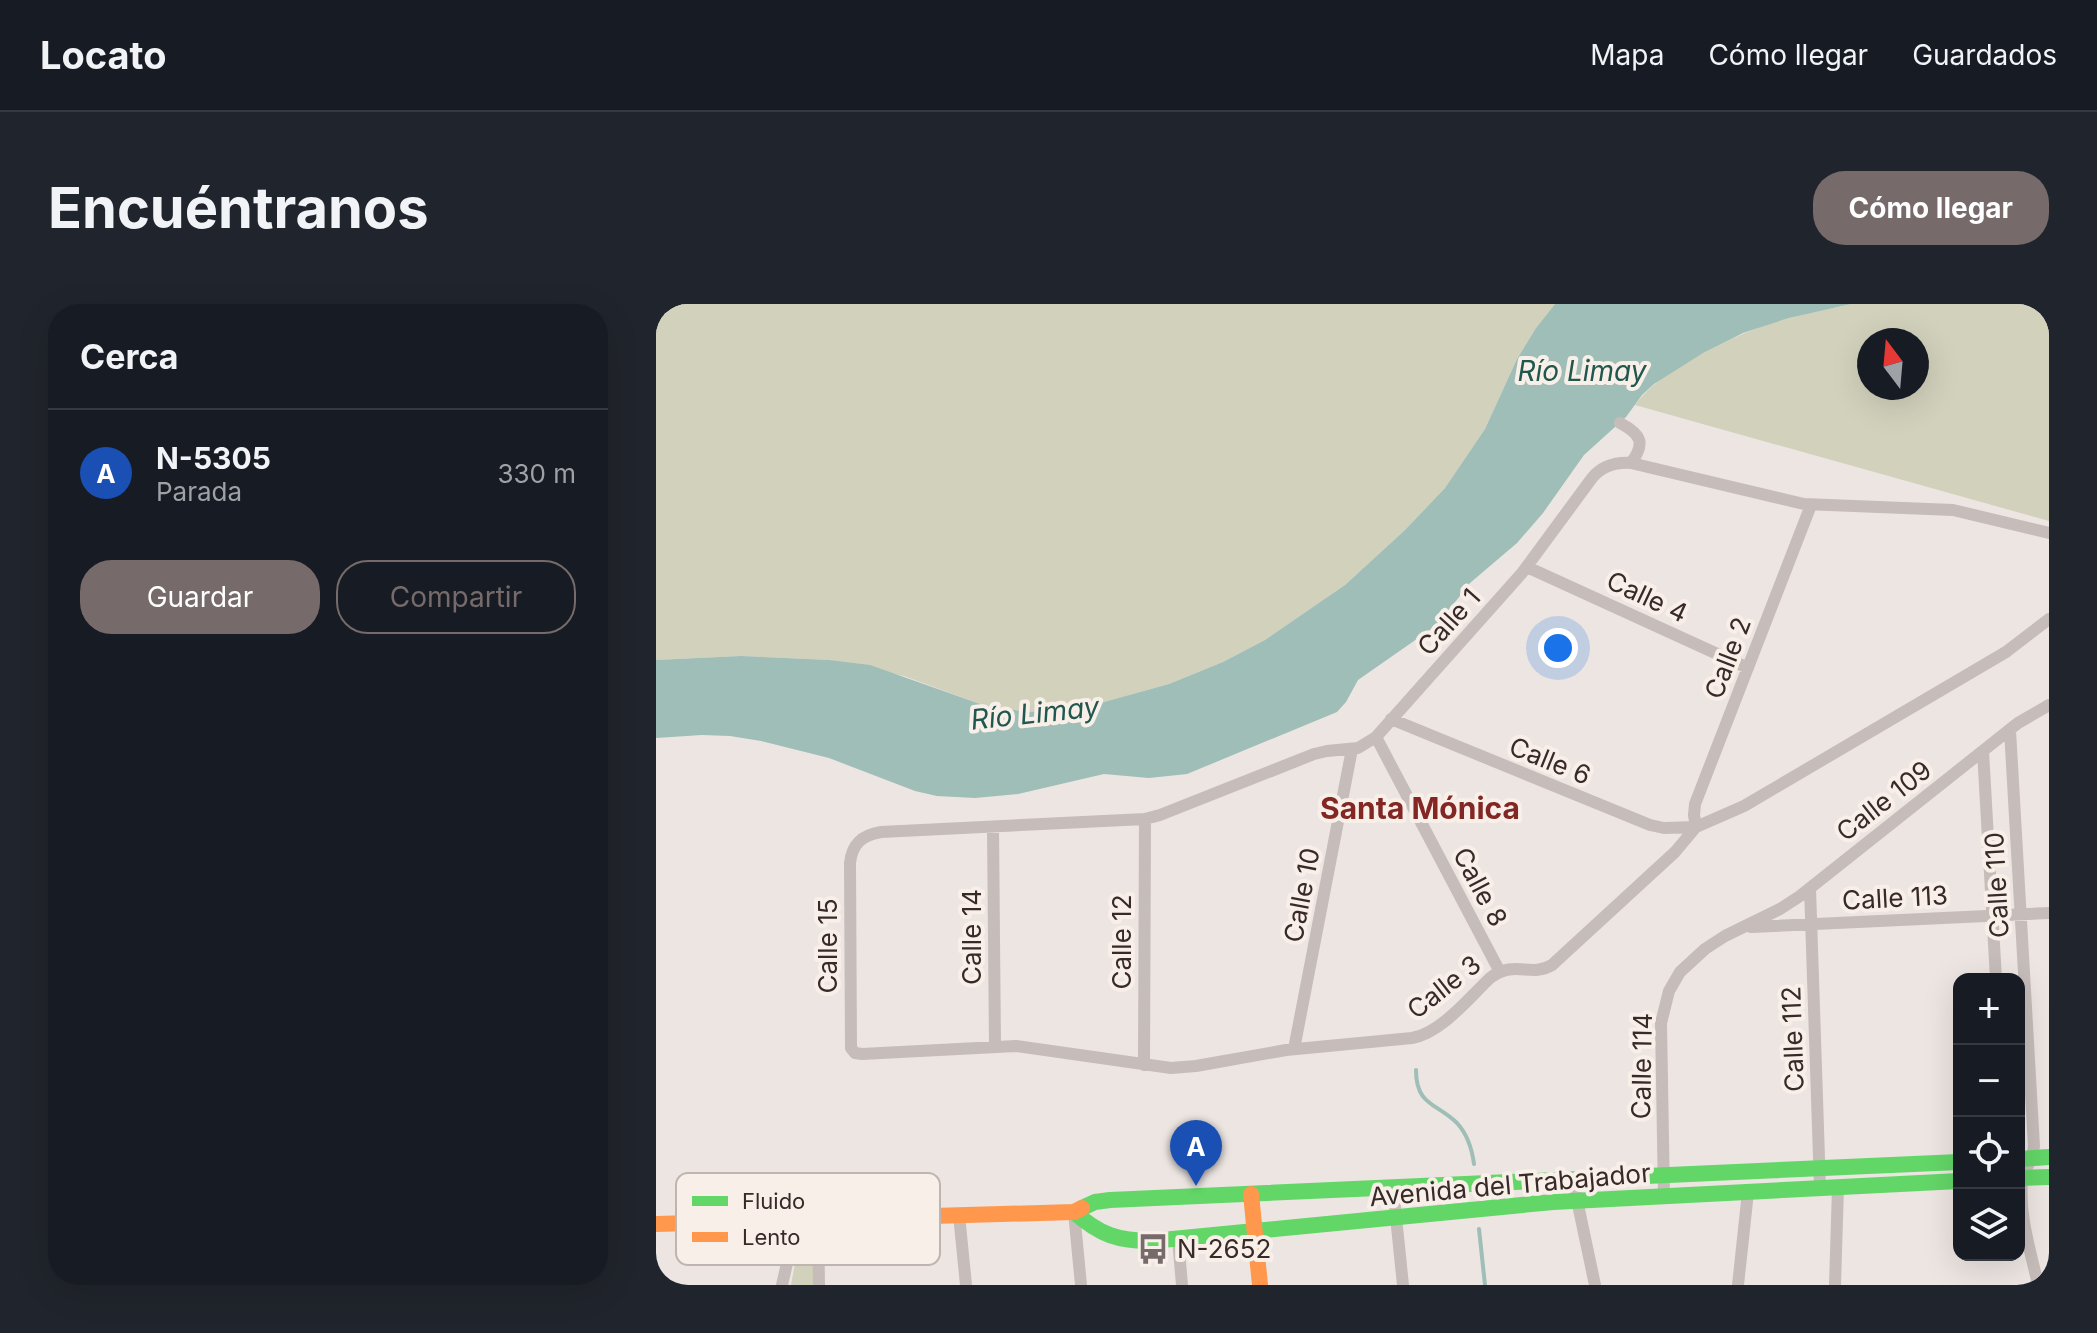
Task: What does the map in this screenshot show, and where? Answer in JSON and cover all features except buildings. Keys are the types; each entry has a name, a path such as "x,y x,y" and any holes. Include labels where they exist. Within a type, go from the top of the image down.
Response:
{"street":[{"path":"1620,423 1633,430 1640,442 1639,451 1631,463 1811,505 1953,510 2049,533"},
{"name":"Calle 1","path":"857,842 881,832 1145,819 1314,754 1368,744 1527,567 1596,474 1612,464 1631,463"},
{"name":"Calle 2","path":"1696,827 1695,804 1811,505"},
{"name":"Calle 4","path":"1527,567 1748,668"},
{"name":"Calle 3","path":"853,1050 862,1054 995,1046 1144,1065 1188,1067 1294,1049 1425,1035 1436,1029 1500,972 1516,968 1540,970 1552,965 1675,852 1696,827 1744,806 1999,657 2049,619"},
{"name":"Calle 109","path":"1744,927 1780,909 1810,888 2025,718 2049,705"},
{"name":"Calle 6","path":"1391,719 1650,825 1696,827"},
{"name":"Calle 110","path":"2010,730 2034,1158"},
{"name":"Calle 8","path":"1376,737 1500,972"},
{"name":"Calle 10","path":"1294,1049 1352,749"},
{"name":"Calle 110","path":"1983,751 1996,973"},
{"name":"Calle 12","path":"1144,1065 1145,819"},
{"name":"Calle 14","path":"993,827 995,1046"},
{"name":"Calle 15","path":"853,1050 850,1041 850,863 851,852 857,842"},
{"name":"Calle 112","path":"1810,888 1820,1188"},
{"name":"Calle 113","path":"1744,927 2049,913"},
{"name":"Calle 114","path":"1664,1196 1661,1023 1665,1002 1674,981 1695,956 1744,927"},
{"name":"Avenida del Trabajador","path":"940,1216 1074,1212 1105,1200 1953,1162"},
{"path":"2025,1177 2049,1177"},
{"path":"1573,1181 1595,1285"},
{"name":"Avenida del Trabajador","path":"1074,1212 1091,1228 1114,1239 1140,1241 1577,1201 1953,1181"},
{"path":"1835,1285 1838,1187"},
{"path":"1393,1188 1403,1285"},
{"path":"2021,1189 2038,1285"},
{"path":"1738,1285 1748,1192"},
{"path":"1251,1194 1260,1285"},
{"path":"1074,1212 1081,1285"},
{"path":"959,1215 966,1285"},
{"name":"Avenida del Trabajador","path":"656,1224 676,1223"},
{"path":"1178,1239 1182,1285"},
{"path":"782,1285 787,1265"},
{"path":"819,1265 819,1285"}],"green space":[{"path":"656,304 1555,304 1517,359 1485,429 1445,488 1345,585 1265,640 1223,662 1169,684 1104,702 1028,712 983,705 904,676 829,660 741,656 656,660"},
{"path":"1851,304 2049,304 2049,521 1635,405 1665,376 1724,342 1805,314"},
{"path":"795,1265 814,1265 815,1285 791,1285"}],"water":[{"name":"Río Limay","path":"1555,304 1851,304 1789,318 1743,333 1703,353 1654,384 1626,417 1584,455 1543,513 1517,543 1470,583 1434,627 1358,680 1337,712 1187,774 1149,778 1104,774 1018,794 975,798 937,796 915,791 829,758 761,741 702,735 656,738 656,660 741,656 870,665 983,705 1028,712 1104,702 1169,684 1223,662 1265,640 1345,585 1445,488 1485,429 1517,359"}],"waterway":[{"path":"1416,1070 1417,1082 1424,1097 1464,1132 1474,1164"},
{"path":"1479,1229 1485,1285"}],"traffic: fast":[{"path":"2025,1159 2049,1157"},
{"path":"1082,1208 1110,1200 1953,1162"},
{"path":"2025,1178 2049,1177"},
{"path":"1074,1212 1110,1235 1152,1241 1553,1202 1953,1181"}],"traffic: slow":[{"path":"1251,1194 1260,1285"},
{"path":"940,1216 1074,1212 1082,1208"},
{"path":"656,1224 676,1223"}],"place":[{"name":"N-5305","path":"1196,1186"},
{"name":"N-2652","path":"1153,1249"}],"district":[{"name":"Santa Mónica","path":"1420,809"}]}
